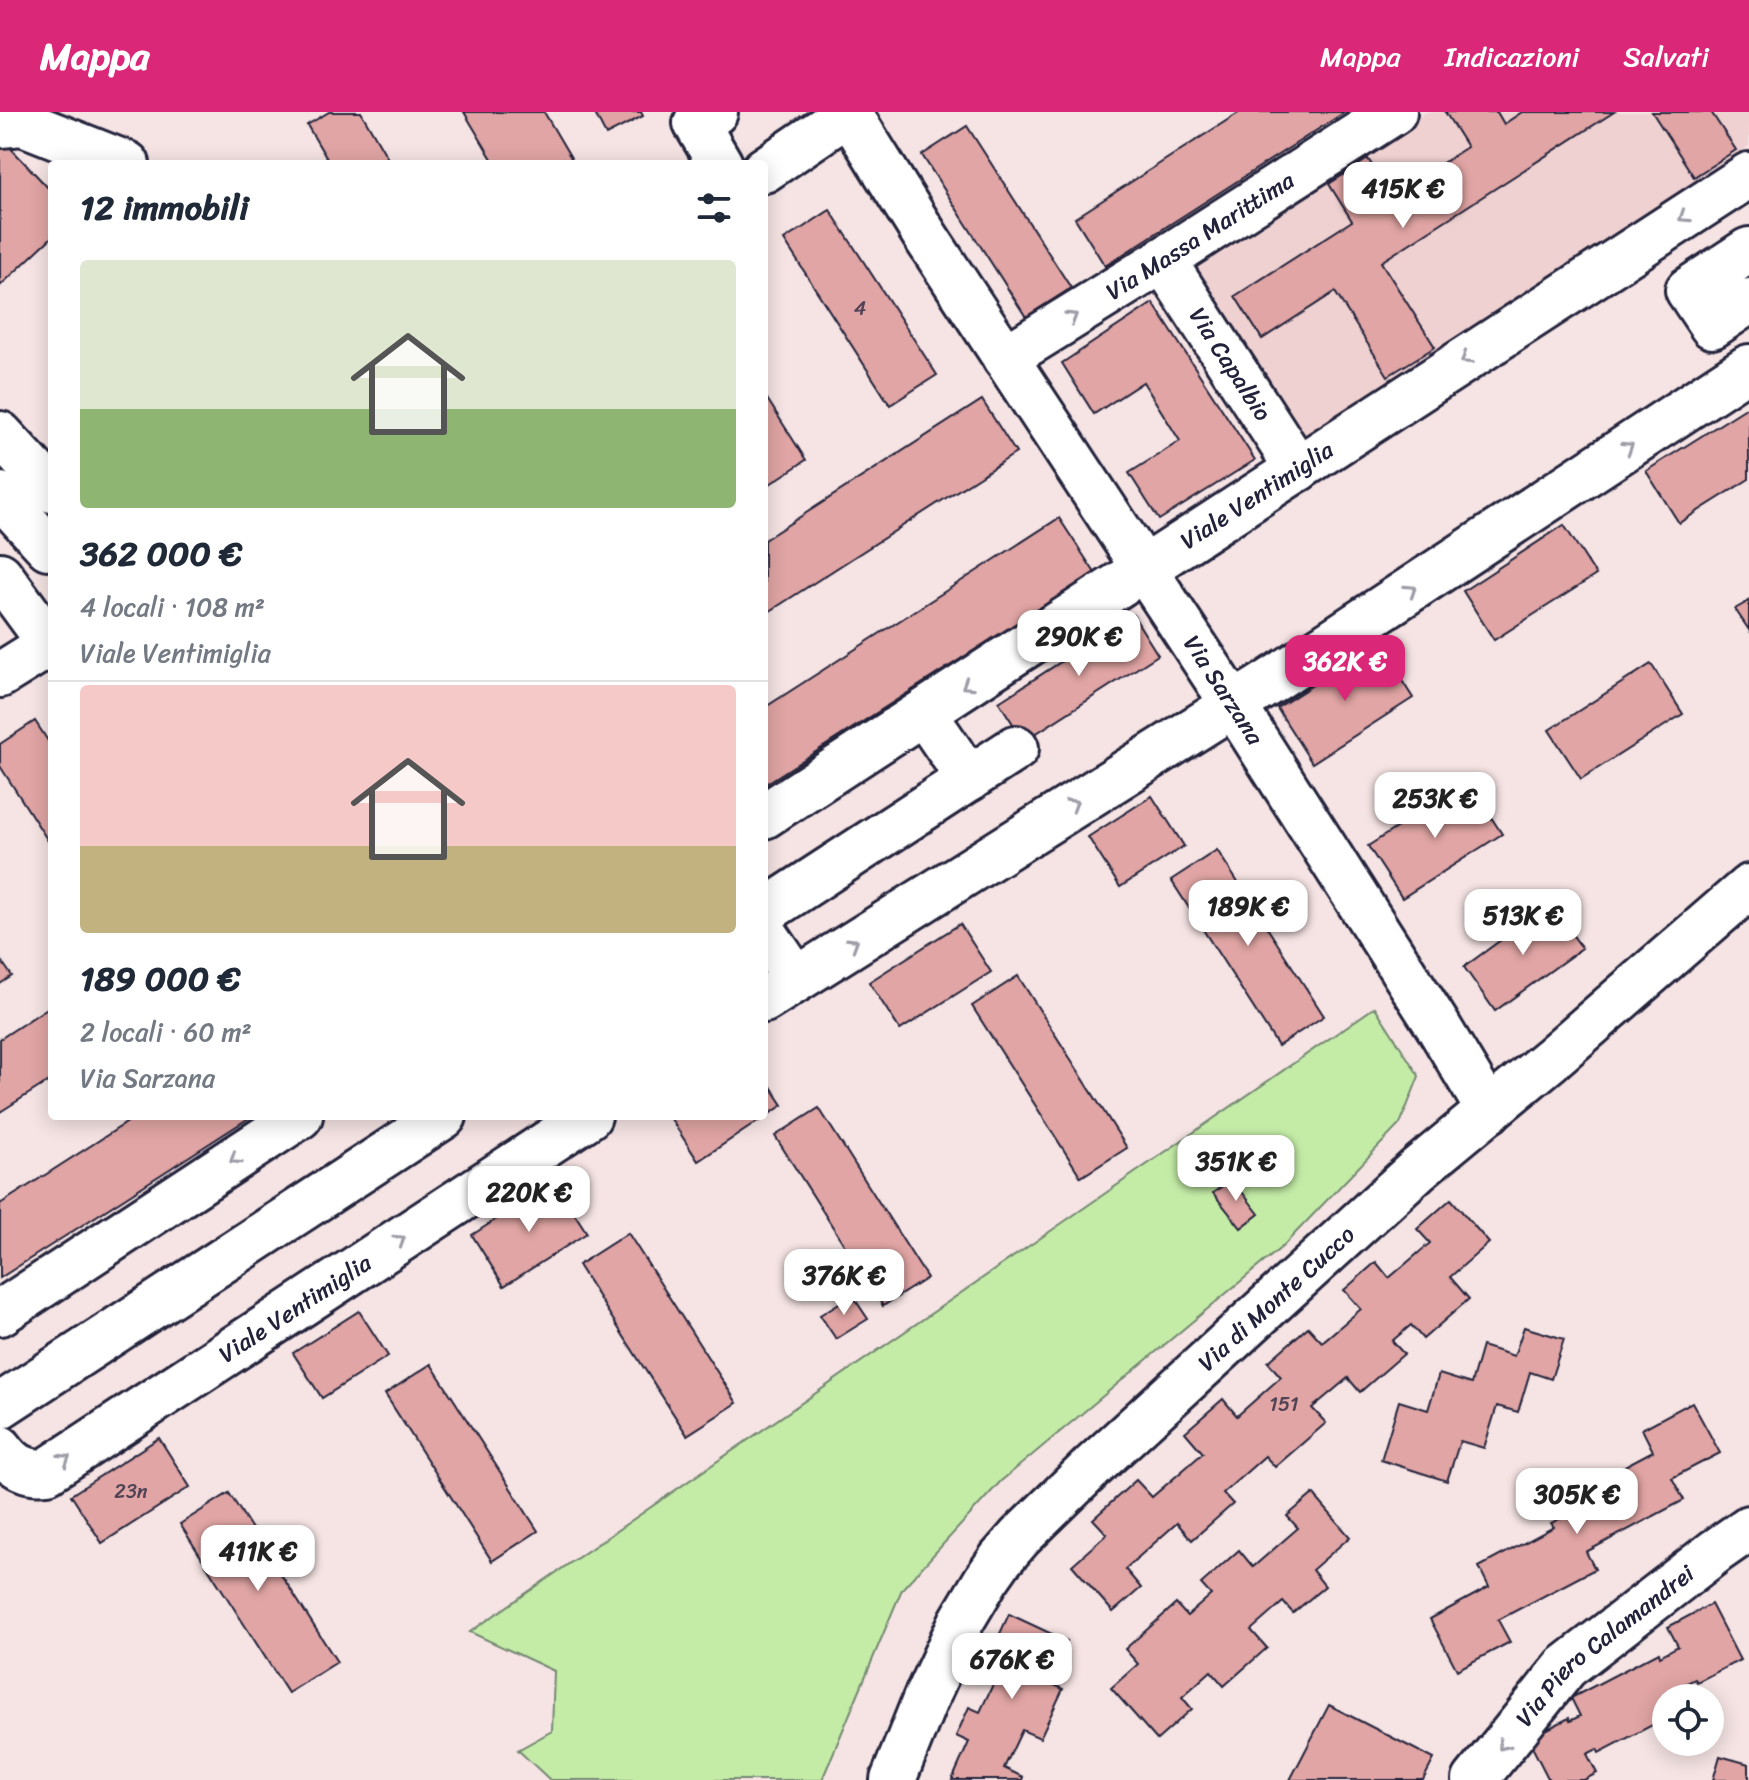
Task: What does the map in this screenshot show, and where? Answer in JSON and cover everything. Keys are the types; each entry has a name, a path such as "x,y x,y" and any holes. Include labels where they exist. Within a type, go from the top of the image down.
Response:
{"street":[{"path":"715,112 696,123 718,160"},
{"path":"768,167 851,112"},
{"name":"Via Sarzana","path":"851,112 926,237 1233,704 1489,1111"},
{"name":"Via Massa Marittima","path":"1005,358 1394,112"},
{"path":"0,125 23,123 117,160"},
{"name":"Viale Ventimiglia","path":"768,813 1298,469 1745,187"},
{"path":"1749,250 1688,290 1712,326 1749,301"},
{"name":"Via Capalbio","path":"1163,260 1298,469"},
{"path":"768,946 780,990 1270,682 1749,367"},
{"path":"0,434 48,486"},
{"path":"0,495 48,544"},
{"path":"0,564 48,547"},
{"path":"0,575 48,641"},
{"path":"0,675 48,647"},
{"path":"924,713 969,779"},
{"path":"768,909 1016,748"},
{"name":"Via di Monte Cucco","path":"893,1780 961,1622 986,1580 1020,1537 1091,1468 1418,1169 1749,887"},
{"path":"0,1313 294,1120"},
{"path":"0,1406 438,1120"},
{"name":"Viale Ventimiglia","path":"0,1448 20,1468 33,1472 47,1471 583,1120"},
{"name":"Via Piero Calamandrei","path":"1475,1780 1566,1667 1749,1528"}],"shaded area":[{"path":"1427,112 1749,112 1749,146 1304,436 1193,264"}],"green space":[{"path":"1375,1007 1419,1076 1400,1124 1283,1246 1001,1481 902,1589 822,1780 550,1780 518,1750 552,1731 554,1671 470,1632"}],"building":[{"path":"329,112 361,112 389,160 328,160 307,125"},
{"path":"464,112 544,112 572,160 493,160"},
{"path":"594,112 641,112 643,116 606,135"},
{"path":"1240,112 1345,112 1105,266 1075,218"},
{"path":"1445,112 1497,112 1504,124 1522,112 1614,112 1381,262 1435,347 1388,376 1335,292 1262,339 1235,296 1352,221 1329,184 1368,159 1392,196 1467,147"},
{"path":"1652,112 1711,112 1736,150 1694,177"},
{"path":"967,126 1071,288 1026,317 922,155"},
{"path":"4,141 48,188 48,241 0,286 0,145"},
{"path":"830,210 937,375 890,405 784,240"},
{"path":"1153,303 1255,460 1159,520 1129,473 1180,441 1143,382 1094,414 1062,363"},
{"path":"768,400 806,460 768,485"},
{"path":"982,400 1016,453 768,612 768,537"},
{"path":"1749,406 1749,479 1679,523 1646,471"},
{"path":"1059,518 1095,573 768,782 768,705"},
{"path":"1564,525 1596,575 1494,640 1463,591"},
{"path":"1749,601 1749,630 1735,609"},
{"path":"1133,615 1158,655 1024,741 999,702"},
{"path":"1378,643 1413,698 1312,763 1277,708"},
{"path":"1651,664 1683,714 1581,779 1549,730"},
{"path":"35,721 48,741 48,841 0,766 0,744"},
{"path":"1468,782 1502,834 1402,898 1368,846"},
{"path":"1152,796 1184,846 1120,887 1088,837"},
{"path":"1217,850 1324,1016 1278,1046 1171,880"},
{"path":"1550,904 1582,948 1495,1011 1464,967"},
{"path":"960,924 991,972 900,1030 869,982"},
{"path":"0,959 12,976 0,984"},
{"path":"1018,976 1127,1148 1081,1177 972,1006"},
{"path":"48,1008 48,1082 0,1112 0,1039"},
{"path":"768,1082 783,1105 768,1115"},
{"path":"819,1108 927,1278 883,1306 775,1136"},
{"path":"131,1120 246,1120 0,1278 0,1204"},
{"path":"672,1120 760,1120 698,1161"},
{"path":"1232,1179 1259,1214 1241,1228 1213,1193"},
{"path":"554,1182 587,1233 504,1286 472,1235"},
{"path":"1451,1199 1489,1243 1450,1277 1469,1299 1423,1339 1411,1325 1392,1341 1404,1354 1360,1392 1348,1378 1312,1408 1326,1423 1275,1467 1265,1456 1223,1493 1233,1504 1192,1540 1177,1523 1125,1569 1141,1588 1113,1612 1072,1565 1107,1534 1093,1519 1136,1480 1152,1497 1203,1453 1185,1432 1223,1399 1237,1416 1281,1377 1268,1362 1308,1327 1322,1342 1361,1309 1344,1290 1376,1262 1389,1278 1430,1243 1417,1229"},
{"path":"628,1233 737,1403 687,1435 578,1265"},
{"path":"852,1295 868,1319 836,1339 820,1315"},
{"path":"359,1311 388,1356 322,1398 293,1353"},
{"path":"1524,1327 1564,1339 1551,1379 1530,1372 1518,1412 1497,1406 1484,1448 1460,1441 1447,1481 1381,1460 1399,1401 1428,1410 1439,1374 1471,1384 1482,1346 1514,1356"},
{"path":"431,1364 538,1531 492,1561 385,1394"},
{"path":"1692,1402 1720,1453 1672,1478 1684,1500 1586,1552 1595,1569 1498,1620 1510,1642 1457,1670 1430,1619 1489,1587 1479,1567 1554,1527 1551,1523 1575,1511 1568,1496 1653,1451 1642,1429"},
{"path":"159,1438 190,1487 102,1543 71,1495"},
{"path":"229,1493 337,1662 288,1693 180,1524"},
{"path":"1313,1494 1350,1537 1312,1570 1325,1586 1293,1613 1283,1602 1251,1630 1267,1648 1224,1686 1211,1671 1182,1697 1192,1709 1157,1740 1111,1688 1138,1664 1125,1649 1176,1604 1187,1616 1211,1595 1201,1584 1239,1550 1253,1567 1298,1528 1287,1516"},
{"path":"1711,1604 1740,1660 1697,1682 1695,1679 1685,1684 1652,1684 1652,1725 1599,1753 1597,1749 1587,1754 1597,1773 1584,1780 1549,1780 1528,1739 1569,1718 1570,1721 1580,1716 1571,1698 1659,1652 1660,1656 1678,1646 1668,1627"},
{"path":"1009,1614 1067,1641 1048,1682 1063,1689 1040,1738 1022,1730 1004,1768 1023,1777 1022,1780 952,1780 969,1742 956,1736 969,1707 980,1712 1005,1659 991,1653"},
{"path":"1329,1705 1434,1759 1423,1780 1290,1780"},
{"path":"1720,1756 1749,1764 1749,1780 1713,1780"}]}
